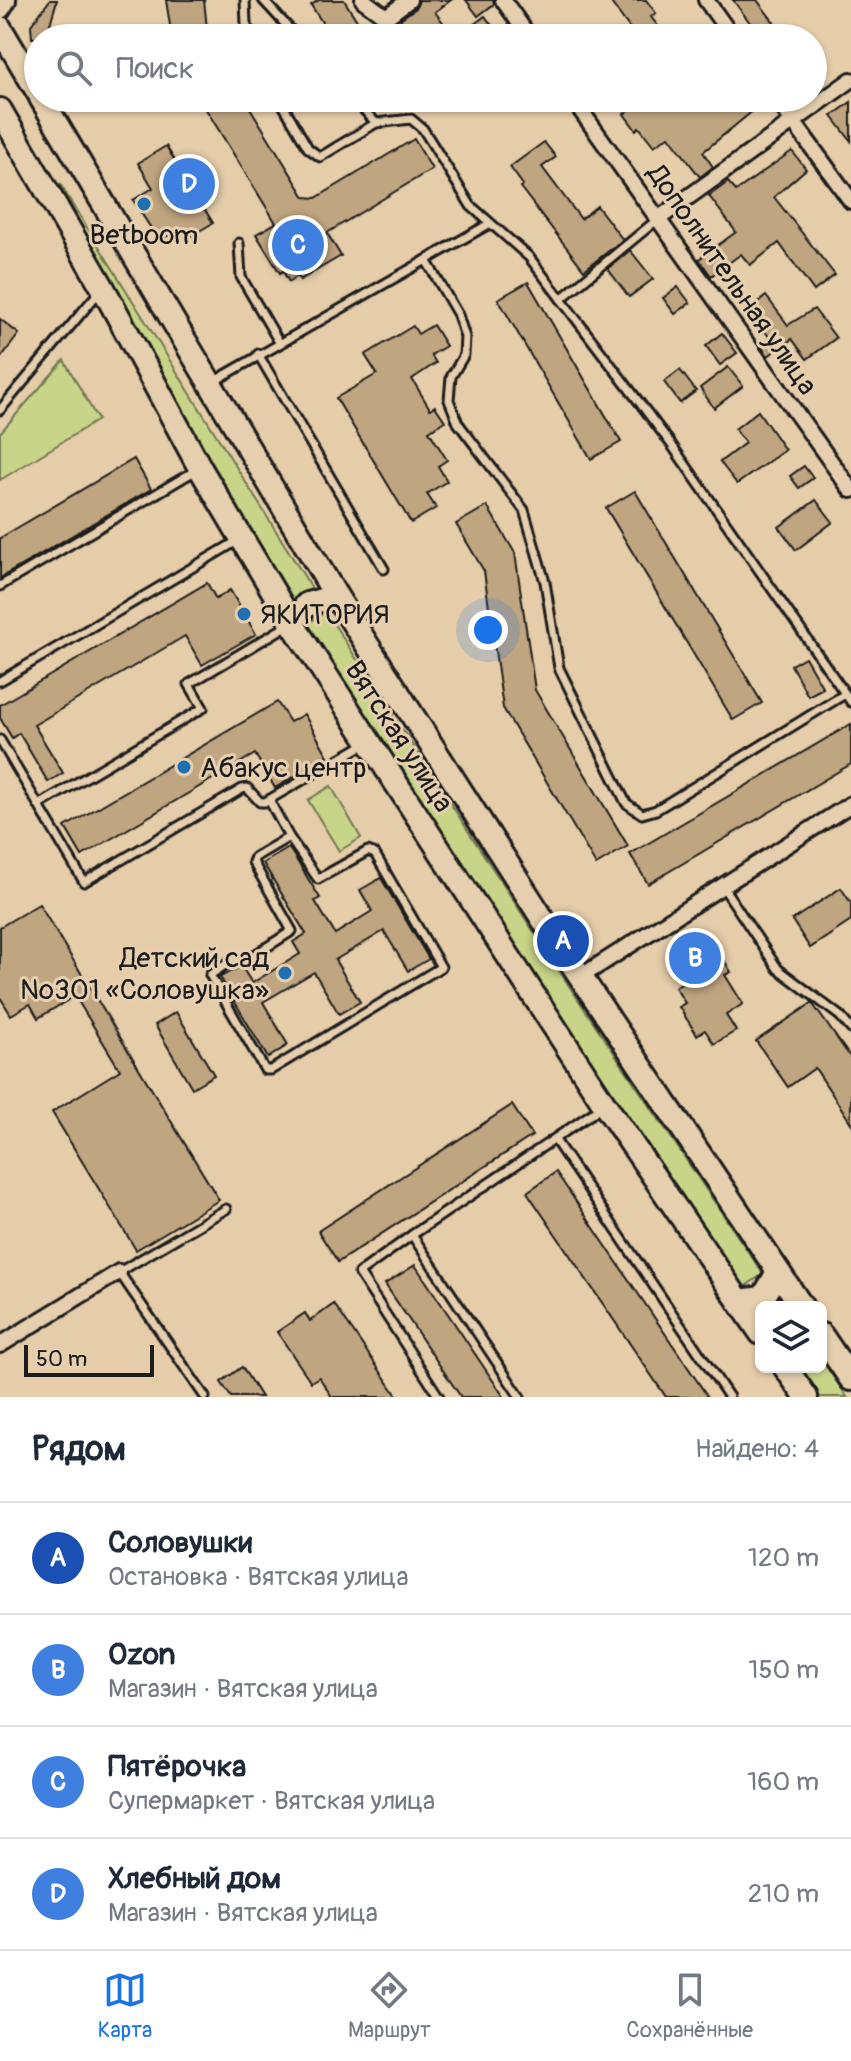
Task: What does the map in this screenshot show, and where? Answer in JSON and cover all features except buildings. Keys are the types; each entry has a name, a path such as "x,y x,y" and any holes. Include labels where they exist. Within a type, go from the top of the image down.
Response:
{"main road":[{"path":"0,28 24,68"},
{"name":"Вятская улица","path":"0,110 103,288 200,468 292,623 605,1105 755,1324"},
{"name":"Вятская улица","path":"49,112 208,385 336,596 580,977 798,1301"},
{"path":"292,623 307,604 336,596"},
{"path":"739,1301 763,1298 778,1272"},
{"path":"827,1344 851,1379"},
{"path":"789,1373 806,1397"}],"street":[{"path":"0,8 5,0"},
{"path":"363,0 386,17 409,0"},
{"path":"503,0 520,24"},
{"path":"706,0 723,24"},
{"path":"827,97 851,80"},
{"name":"Дополнительная улица","path":"582,112 849,484"},
{"path":"786,112 851,201"},
{"path":"658,219 806,112"},
{"path":"580,977 851,804"},
{"path":"0,1345 119,1272"}],"lane":[{"path":"245,0 246,24"},
{"path":"263,0 285,24"},
{"path":"287,112 308,148 320,157 376,123 411,119 423,129 471,206 529,257 671,444 851,702"},
{"path":"366,112 376,123"},
{"path":"561,299 658,219"},
{"path":"208,385 489,224"},
{"path":"239,243 241,277 279,342"},
{"path":"426,260 458,315 465,337 464,355 451,377 449,400 458,423 524,510 545,582 559,668 626,803 642,814 656,810 845,694"},
{"path":"0,410 103,288"},
{"path":"258,354 384,569"},
{"path":"0,586 200,468"},
{"path":"0,681 242,539"},
{"path":"39,805 203,708 189,684 292,623"},
{"path":"0,740 84,882 242,789 252,792 260,802 269,800 367,742"},
{"path":"269,800 289,837 318,879 368,851 375,854 441,967 271,1070 265,1070 210,975 232,959 248,959 292,931 253,862 255,857 289,837"},
{"path":"722,885 778,969 840,1016 851,1029"},
{"path":"439,1397 359,1273 605,1105"},
{"path":"555,1140 729,1397"},
{"path":"205,1397 119,1272 226,1209"},
{"path":"412,1235 520,1397"}],"green space":[{"path":"60,184 314,592 292,606 181,418"},
{"path":"64,360 98,420 0,480 0,433"},
{"path":"326,612 567,983 763,1274 744,1287 547,996 305,625"},
{"path":"331,786 361,838 339,851 308,800"},
{"path":"827,1368 847,1397 820,1397 803,1373 827,1373"}],"place":[{"name":"Хлебный дом","path":"189,184"},
{"name":"Betboom","path":"144,204"},
{"name":"Пятёрочка","path":"298,245"},
{"name":"ЯКИТОРИЯ","path":"244,614"},
{"name":"Абакус центр","path":"184,767"},
{"name":"Соловушки","path":"563,941"},
{"name":"Ozon","path":"695,958"},
{"name":"Детский сад №301 «Соловушка»","path":"285,973"}]}
